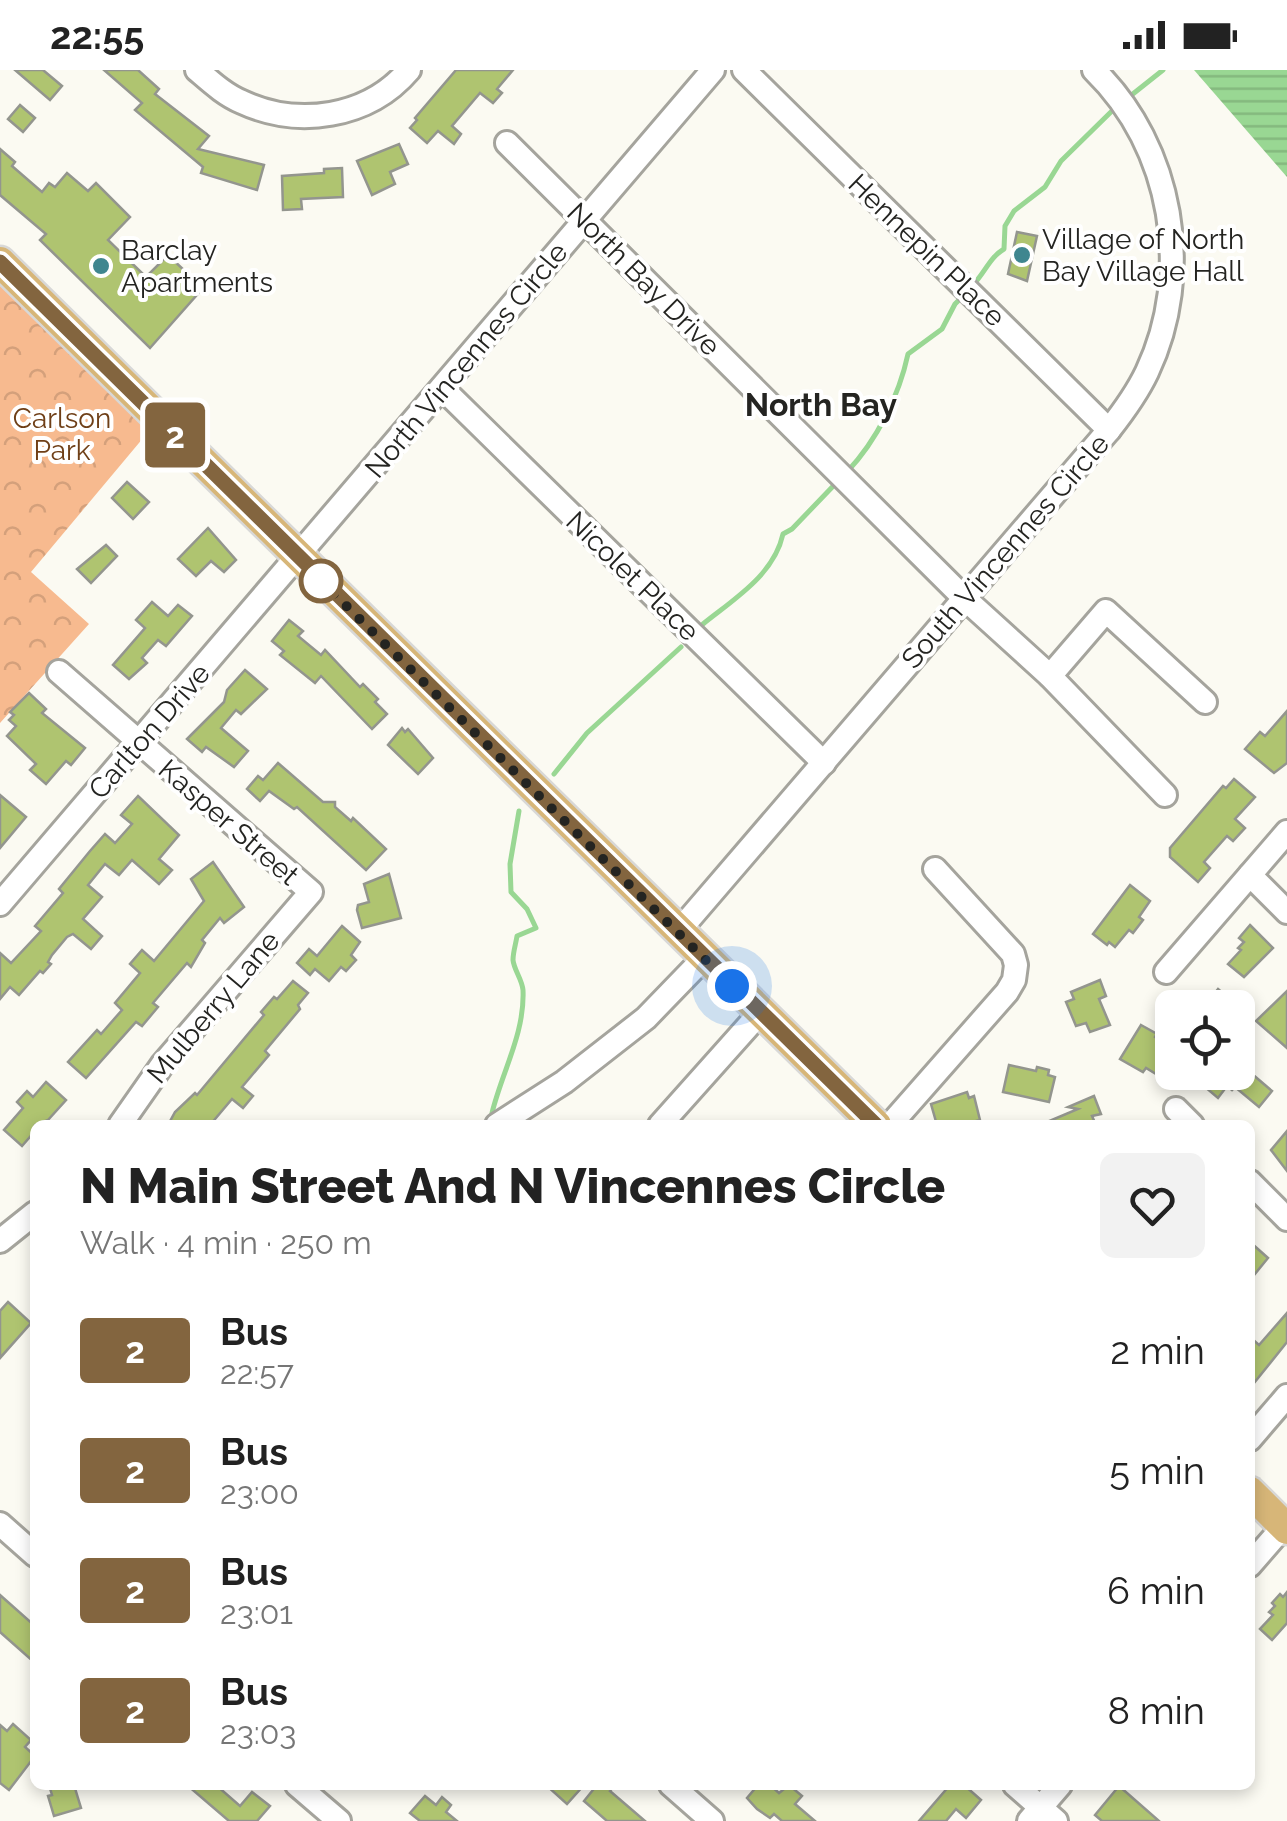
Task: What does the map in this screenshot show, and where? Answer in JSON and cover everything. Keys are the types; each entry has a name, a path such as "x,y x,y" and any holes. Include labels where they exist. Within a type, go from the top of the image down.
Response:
{"main road":[{"path":"0,262 871,1120"},
{"path":"1255,1497 1286,1527"}],"street":[{"path":"197,70 244,103 291,116 316,116 352,109 374,98 409,70"},
{"name":"North Vincennes Circle","path":"298,558 713,70"},
{"name":"Hennepin Place","path":"744,70 1109,430"},
{"name":"South Vincennes Circle","path":"678,932 1109,430 1134,398 1148,370 1160,341 1172,279 1169,217 1152,156 1122,102 1094,70"},
{"name":"North Bay Drive","path":"507,143 964,596 1050,676 1164,794"},
{"name":"Nicolet Place","path":"442,388 824,763"},
{"name":"Carlton Drive","path":"0,904 298,558"},
{"path":"1050,676 1106,611 1205,702"},
{"name":"Kasper Street","path":"59,672 311,892"},
{"path":"1166,972 1287,832"},
{"path":"894,1120 1014,980 1014,954 935,868"},
{"path":"1250,875 1287,912"},
{"name":"Mulberry Lane","path":"124,1120 162,1065 311,892"},
{"path":"505,1120 564,1082 646,1018 704,958"},
{"path":"664,1120 760,1013"},
{"path":"1255,1187 1287,1219"},
{"path":"0,1242 30,1217"},
{"path":"1255,1432 1287,1396"},
{"path":"0,1524 30,1551"},
{"path":"1255,1561 1286,1527"},
{"path":"677,1790 712,1821"},
{"path":"1019,1790 1042,1816 1057,1790"},
{"path":"311,1812 338,1821"}],"green space":[{"name":"Carlson Park","path":"0,285 149,431 31,572 89,624 0,723"}],"shaded area":[{"path":"1194,70 1287,70 1287,177"}],"building":[{"path":"15,70 43,70 62,86 50,100"},
{"path":"104,70 138,70 159,89 155,94 209,136 198,149 264,165 257,190 201,173 203,167 135,110 142,103"},
{"path":"456,70 513,70 497,89 502,93 493,103 480,93 452,126 461,134 454,144 438,131 427,143 410,128"},
{"path":"20,105 35,118 23,132 8,119"},
{"path":"399,144 408,164 390,172 395,184 372,195 357,161"},
{"name":"Barclay Apartments","path":"0,149 15,162 12,166 42,192 49,183 55,187 67,173 88,191 96,183 130,217 108,240 146,277 168,255 203,288 150,348 40,240 46,234 0,195"},
{"path":"342,168 343,197 301,199 302,209 283,210 282,176"},
{"name":"Village of North Bay Village Hall","path":"1017,232 1037,236 1027,281 1008,274"},
{"path":"127,482 149,502 133,519 112,498"},
{"path":"208,528 236,560 224,572 211,561 196,576 178,559"},
{"path":"106,545 117,556 91,583 77,569"},
{"path":"152,602 168,616 178,605 192,616 166,646 158,640 142,658 147,663 129,679 113,665 145,628 136,620"},
{"path":"289,620 303,631 298,636 321,655 325,650 360,687 363,684 378,699 375,702 387,714 372,729 321,676 315,683 280,655 284,651 272,641"},
{"path":"245,670 267,689 241,714 236,710 221,728 248,751 234,767 206,747 202,752 187,739 224,702 227,690"},
{"path":"29,693 46,709 42,713 85,748 71,765 66,761 46,784 30,770 36,764 7,736 16,726 9,720 14,715 10,712"},
{"path":"1287,711 1287,763 1274,773 1245,749 1260,732 1265,736"},
{"path":"402,728 405,732 408,729 433,758 418,774 388,745"},
{"path":"278,763 323,802 335,802 335,807 386,849 366,870 297,807 294,809 269,791 260,801 247,789 258,776 263,780"},
{"path":"1234,779 1255,797 1235,819 1245,828 1233,841 1227,836 1204,862 1210,868 1198,882 1170,857 1170,848 1223,786 1226,788"},
{"path":"0,795 26,817 0,848"},
{"path":"138,796 179,835 159,859 172,870 159,884 132,860 119,875 105,864 88,885 102,897 83,919 102,936 91,949 73,934 67,937 43,973 40,971 19,995 10,987 0,999 0,953 11,963 41,931 35,926 63,893 59,889 90,851 105,834 115,843 132,824 121,815"},
{"path":"213,862 244,907 224,923 220,918 202,940 205,943 191,967 187,963 153,1003 158,1007 142,1026 136,1022 86,1078 68,1062 122,1010 115,1003 140,973 130,964 142,950 154,961 204,901 191,879"},
{"path":"389,874 401,918 362,928 358,905 369,902 364,884"},
{"path":"1130,885 1150,901 1139,917 1143,920 1115,947 1109,942 1107,945 1093,934"},
{"path":"1250,925 1273,948 1244,977 1228,964 1241,950 1238,948 1244,942 1239,938"},
{"path":"342,926 360,942 351,955 356,960 346,971 341,967 329,981 315,969 310,975 297,963 309,949 317,956"},
{"path":"1100,980 1106,996 1099,999 1110,1025 1090,1032 1086,1023 1076,1026 1066,1002 1074,999 1071,992"},
{"path":"293,981 308,993 298,1005 300,1009 265,1051 269,1055 242,1087 253,1096 243,1108 232,1099 214,1120 171,1120 197,1095 264,1015 261,1012 274,997 277,999"},
{"path":"1287,991 1287,1048 1256,1021"},
{"path":"1141,1025 1155,1033 1155,1073 1146,1068 1143,1072 1120,1059"},
{"path":"1009,1065 1049,1070 1048,1075 1055,1077 1049,1102 1003,1092"},
{"path":"1255,1076 1272,1091 1259,1107 1239,1090 1255,1090"},
{"path":"46,1082 66,1100 48,1120 30,1120 30,1137 22,1146 4,1130 23,1108 17,1102 27,1091 33,1097"},
{"path":"967,1092 969,1098 974,1096 980,1120 936,1120 931,1104"},
{"path":"1094,1096 1101,1114 1092,1116 1094,1120 1052,1120 1078,1109 1068,1107"},
{"path":"1287,1131 1287,1171 1271,1150"},
{"path":"1255,1246 1268,1258 1255,1274"},
{"path":"8,1302 30,1324 0,1358 0,1311"},
{"path":"1287,1313 1287,1342 1255,1382 1255,1341 1259,1345"},
{"path":"1287,1592 1287,1623 1272,1640 1260,1629 1273,1615 1269,1612 1275,1606 1272,1603"},
{"path":"0,1595 30,1622 30,1659 0,1632"},
{"path":"13,1724 30,1739 25,1747 30,1752 30,1763 9,1790 0,1783 0,1725 7,1731"},
{"path":"50,1790 76,1790 81,1808 54,1816 48,1796 52,1795"},
{"path":"193,1790 222,1790 240,1806 252,1792 270,1806 257,1821 229,1821"},
{"path":"552,1790 580,1790 567,1804"},
{"path":"593,1790 611,1790 645,1821 607,1821 584,1801"},
{"path":"754,1790 795,1790 802,1796 795,1804 815,1821 782,1821 774,1814 770,1818 747,1798"},
{"path":"946,1790 970,1790 981,1800 966,1818 956,1809 946,1821 919,1821"},
{"path":"1116,1790 1124,1790 1159,1821 1102,1821 1095,1815"},
{"path":"425,1796 436,1805 442,1797 451,1805 446,1812 457,1821 420,1821 410,1813"}],"waterway":[{"path":"1129,97 1163,70"},
{"path":"972,286 1004,249 1005,226 1014,211 1045,187 1061,161 1116,107"},
{"path":"847,472 885,417 908,354 942,329 965,294"},
{"path":"703,624 762,574 783,534 839,480"},
{"path":"554,774 587,733 681,647"},
{"path":"492,1113 523,1006 522,986 513,960 517,936 536,928 527,909 511,892 510,864 519,811"}],"bus line":[{"name":"2","path":"0,262 871,1120"}],"place":[{"name":"Village of North Bay Village Hall","path":"1022,255"},
{"name":"Barclay Apartments","path":"101,266"}],"district":[{"name":"North Bay","path":"821,405"}],"route":[{"path":"321,581 732,986"}]}
